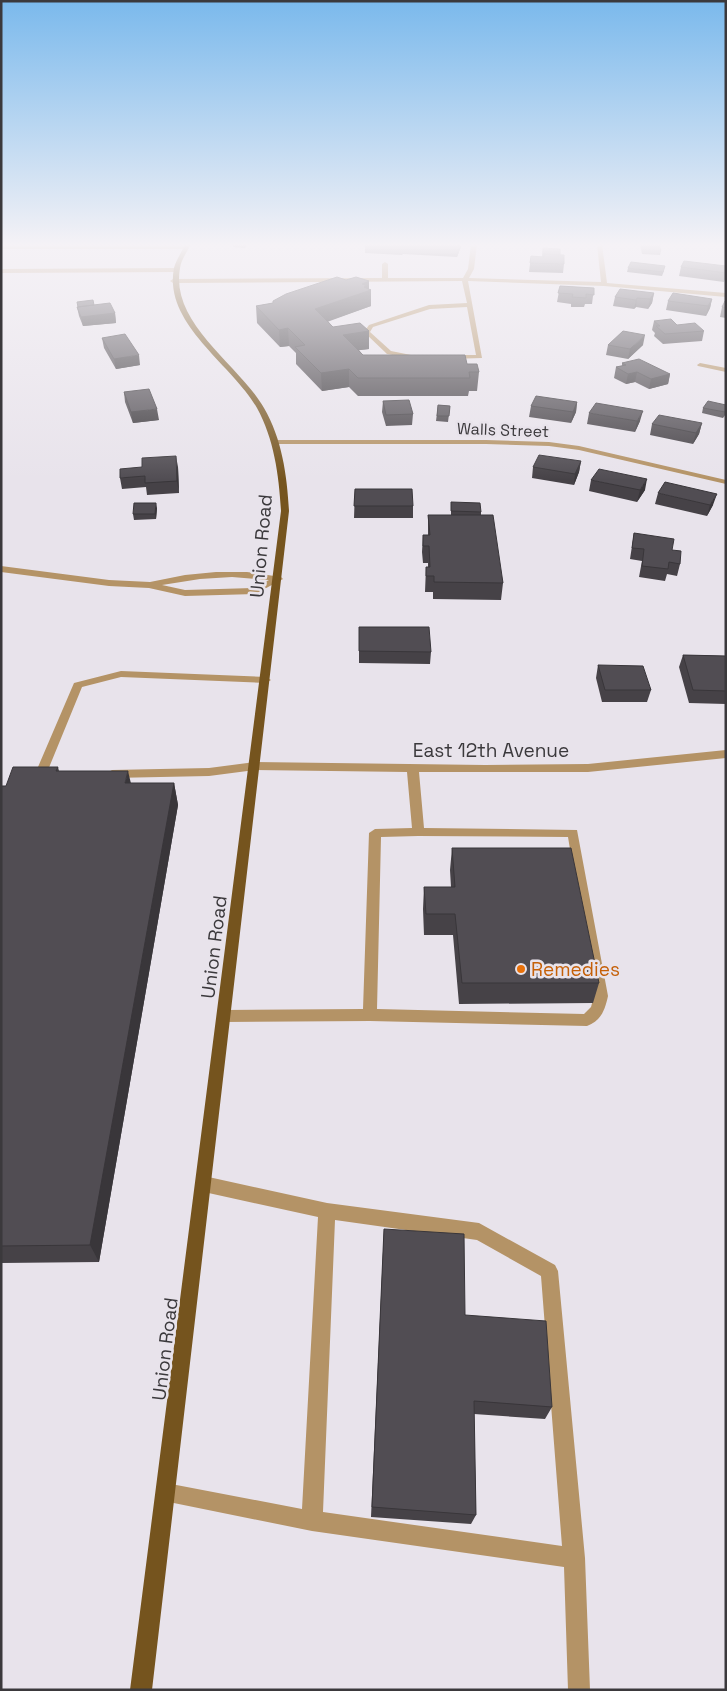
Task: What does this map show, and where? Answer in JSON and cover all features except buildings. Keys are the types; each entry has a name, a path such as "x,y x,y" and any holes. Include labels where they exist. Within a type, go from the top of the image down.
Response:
{"main road":[{"name":"Union Road","path":"141,1690 266,680 285,511 283,476 275,442 253,395 210,348 192,323"}],"street":[{"path":"381,323 371,326 367,332 389,353 407,357 425,357"},
{"path":"444,357 480,357 473,323"},
{"path":"700,365 726,370"},
{"name":"Walls Street","path":"275,442 486,442 549,444 579,448 726,482"},
{"path":"1,569 109,583 149,585 185,593 255,591 278,580"},
{"path":"149,585 189,576 258,575 278,580"},
{"path":"60,774 41,774 78,685 121,674 266,680"},
{"name":"East 12th Avenue","path":"98,774 209,772 255,766 588,768 726,754"},
{"path":"414,768 418,832"},
{"path":"224,1016 370,1015 586,1020 598,1010 601,996 573,833 375,833 370,1015"},
{"path":"204,1184 327,1211 479,1232 549,1271 574,1558 579,1690"},
{"path":"312,1521 327,1211"},
{"path":"166,1493 312,1521 574,1558"}],"place":[{"name":"Remedies","path":"521,969"}]}
